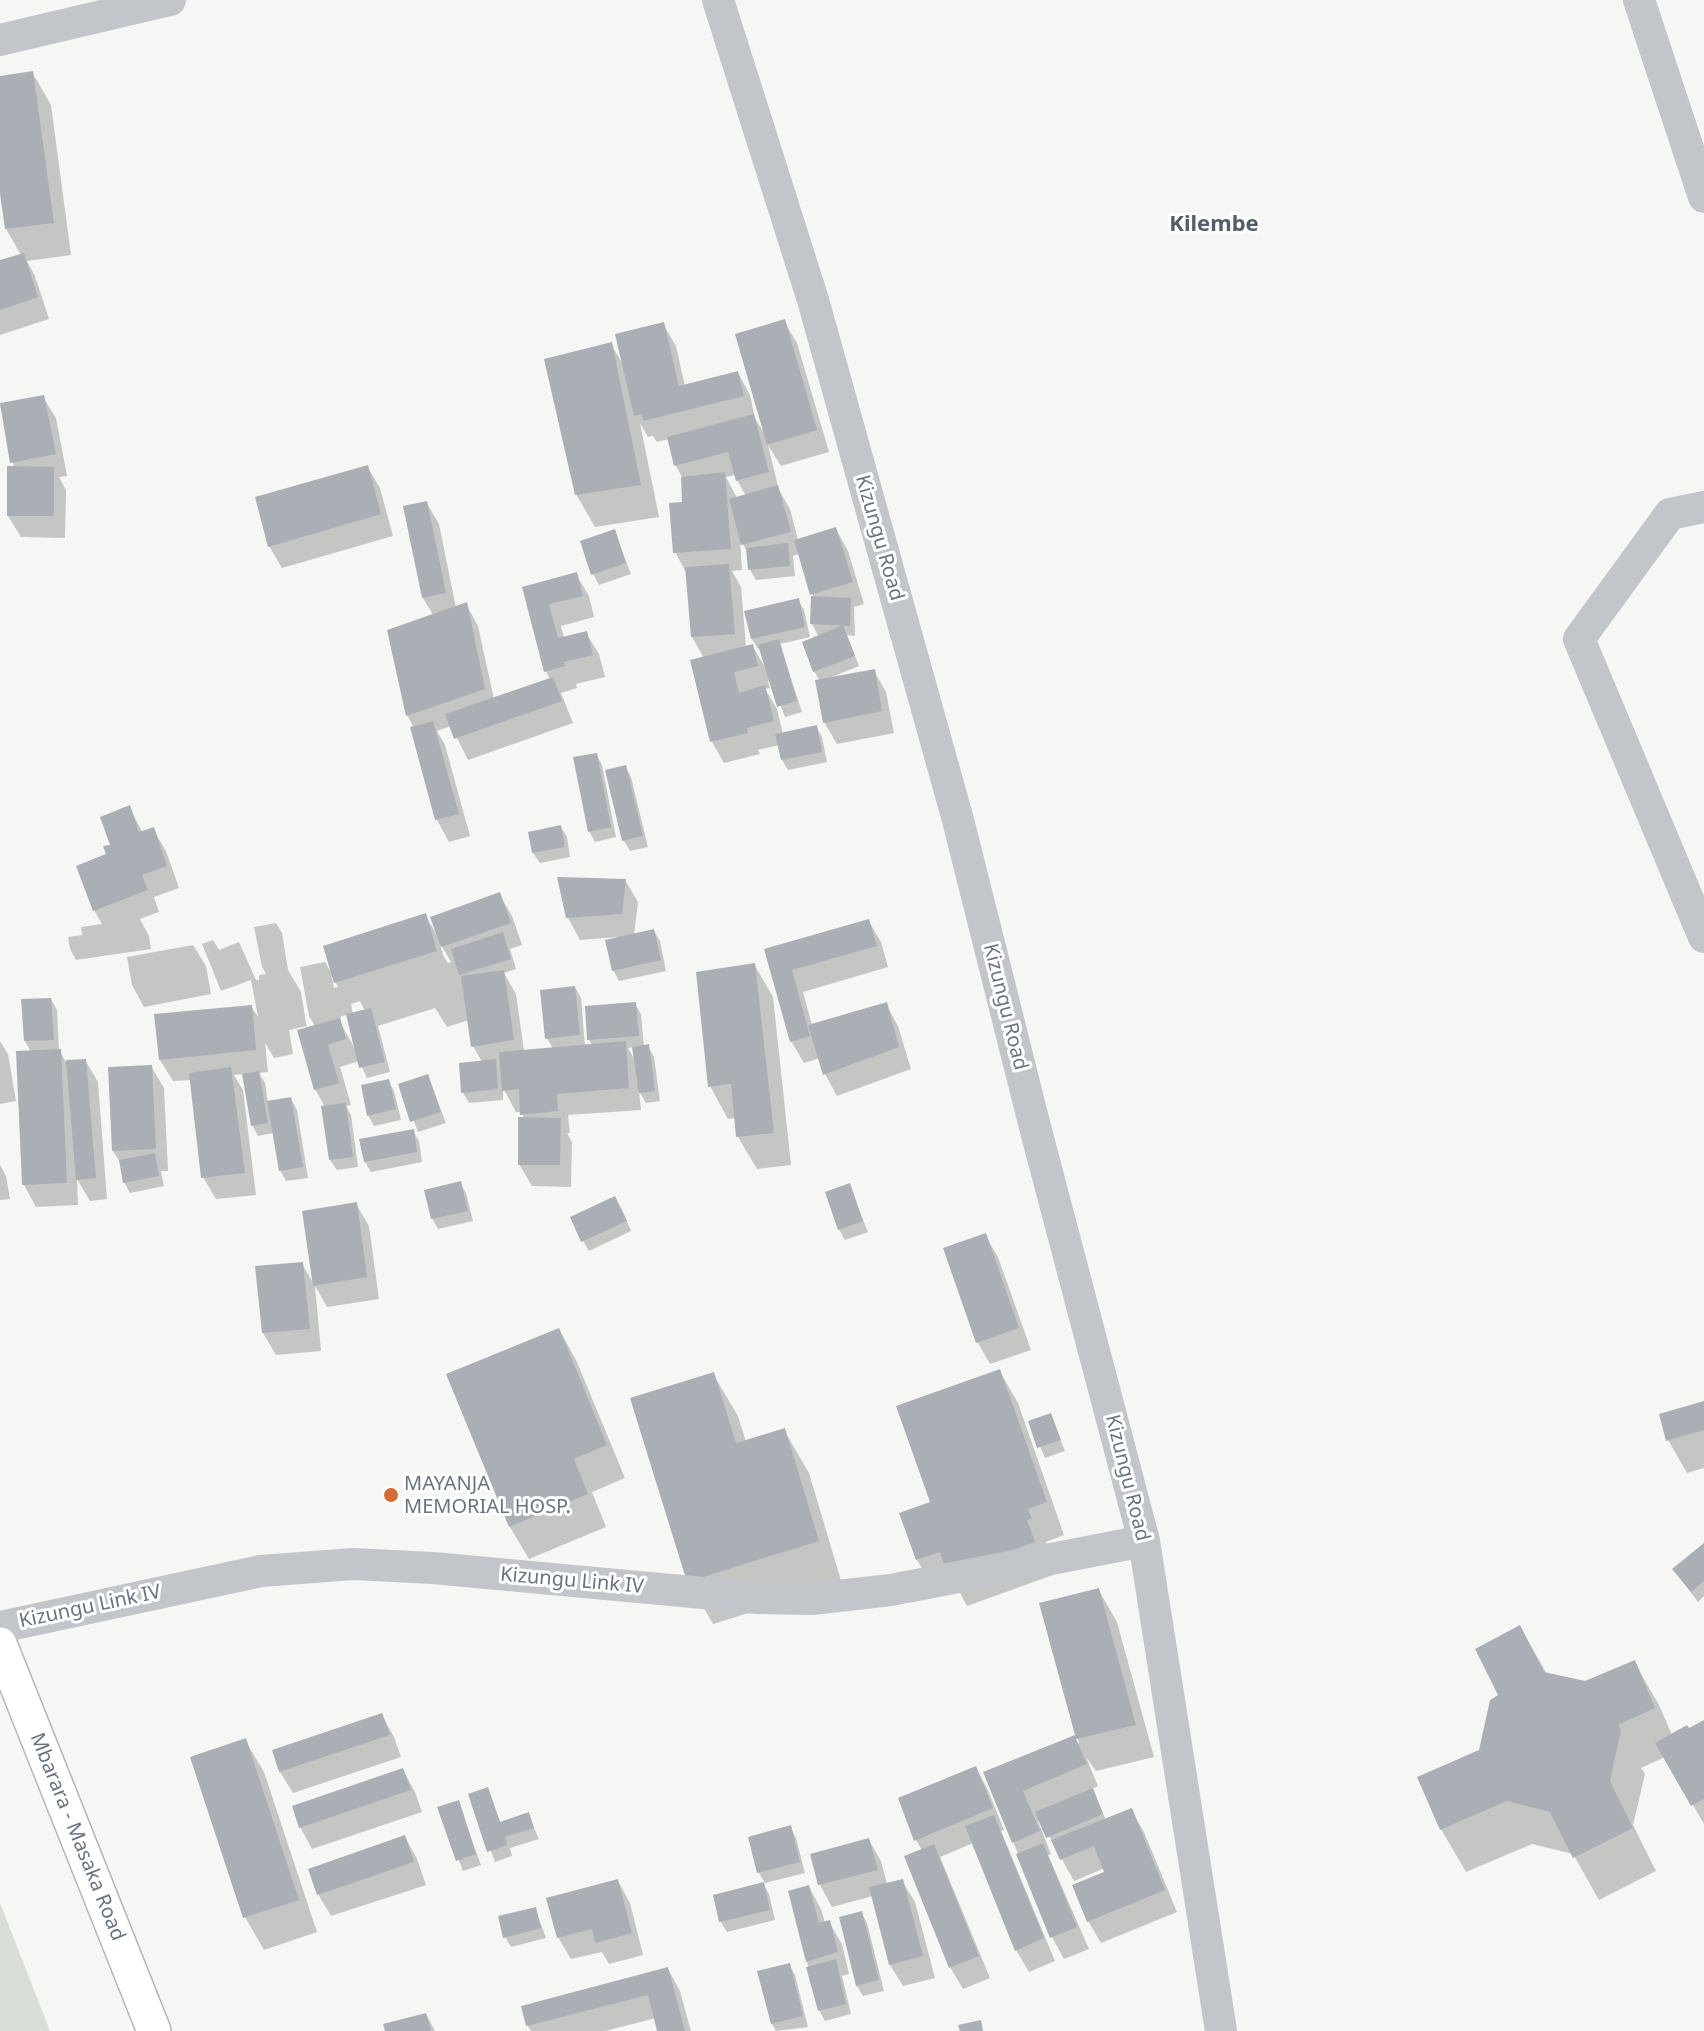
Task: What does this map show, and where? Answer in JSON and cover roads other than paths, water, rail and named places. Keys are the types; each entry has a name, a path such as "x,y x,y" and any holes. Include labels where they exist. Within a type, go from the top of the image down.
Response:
{"main road":[{"name":"Mbarara - Masaka Road","path":"0,1644 154,2031"}],"street":[{"path":"0,40 170,0"},
{"name":"Kizungu Road","path":"718,0 813,300 955,809 1144,1541 1221,2031"},
{"path":"1640,0 1704,196"},
{"path":"1704,507 1670,514 1579,639 1704,937"},
{"name":"Kizungu Link IV","path":"0,1626 261,1571 353,1564 434,1568 757,1598 812,1599 891,1590 1144,1541"}],"place":[{"name":"MAYANJA MEMORIAL HOSP.","path":"391,1495"}],"district":[{"name":"Kilembe","path":"1214,225"}]}
